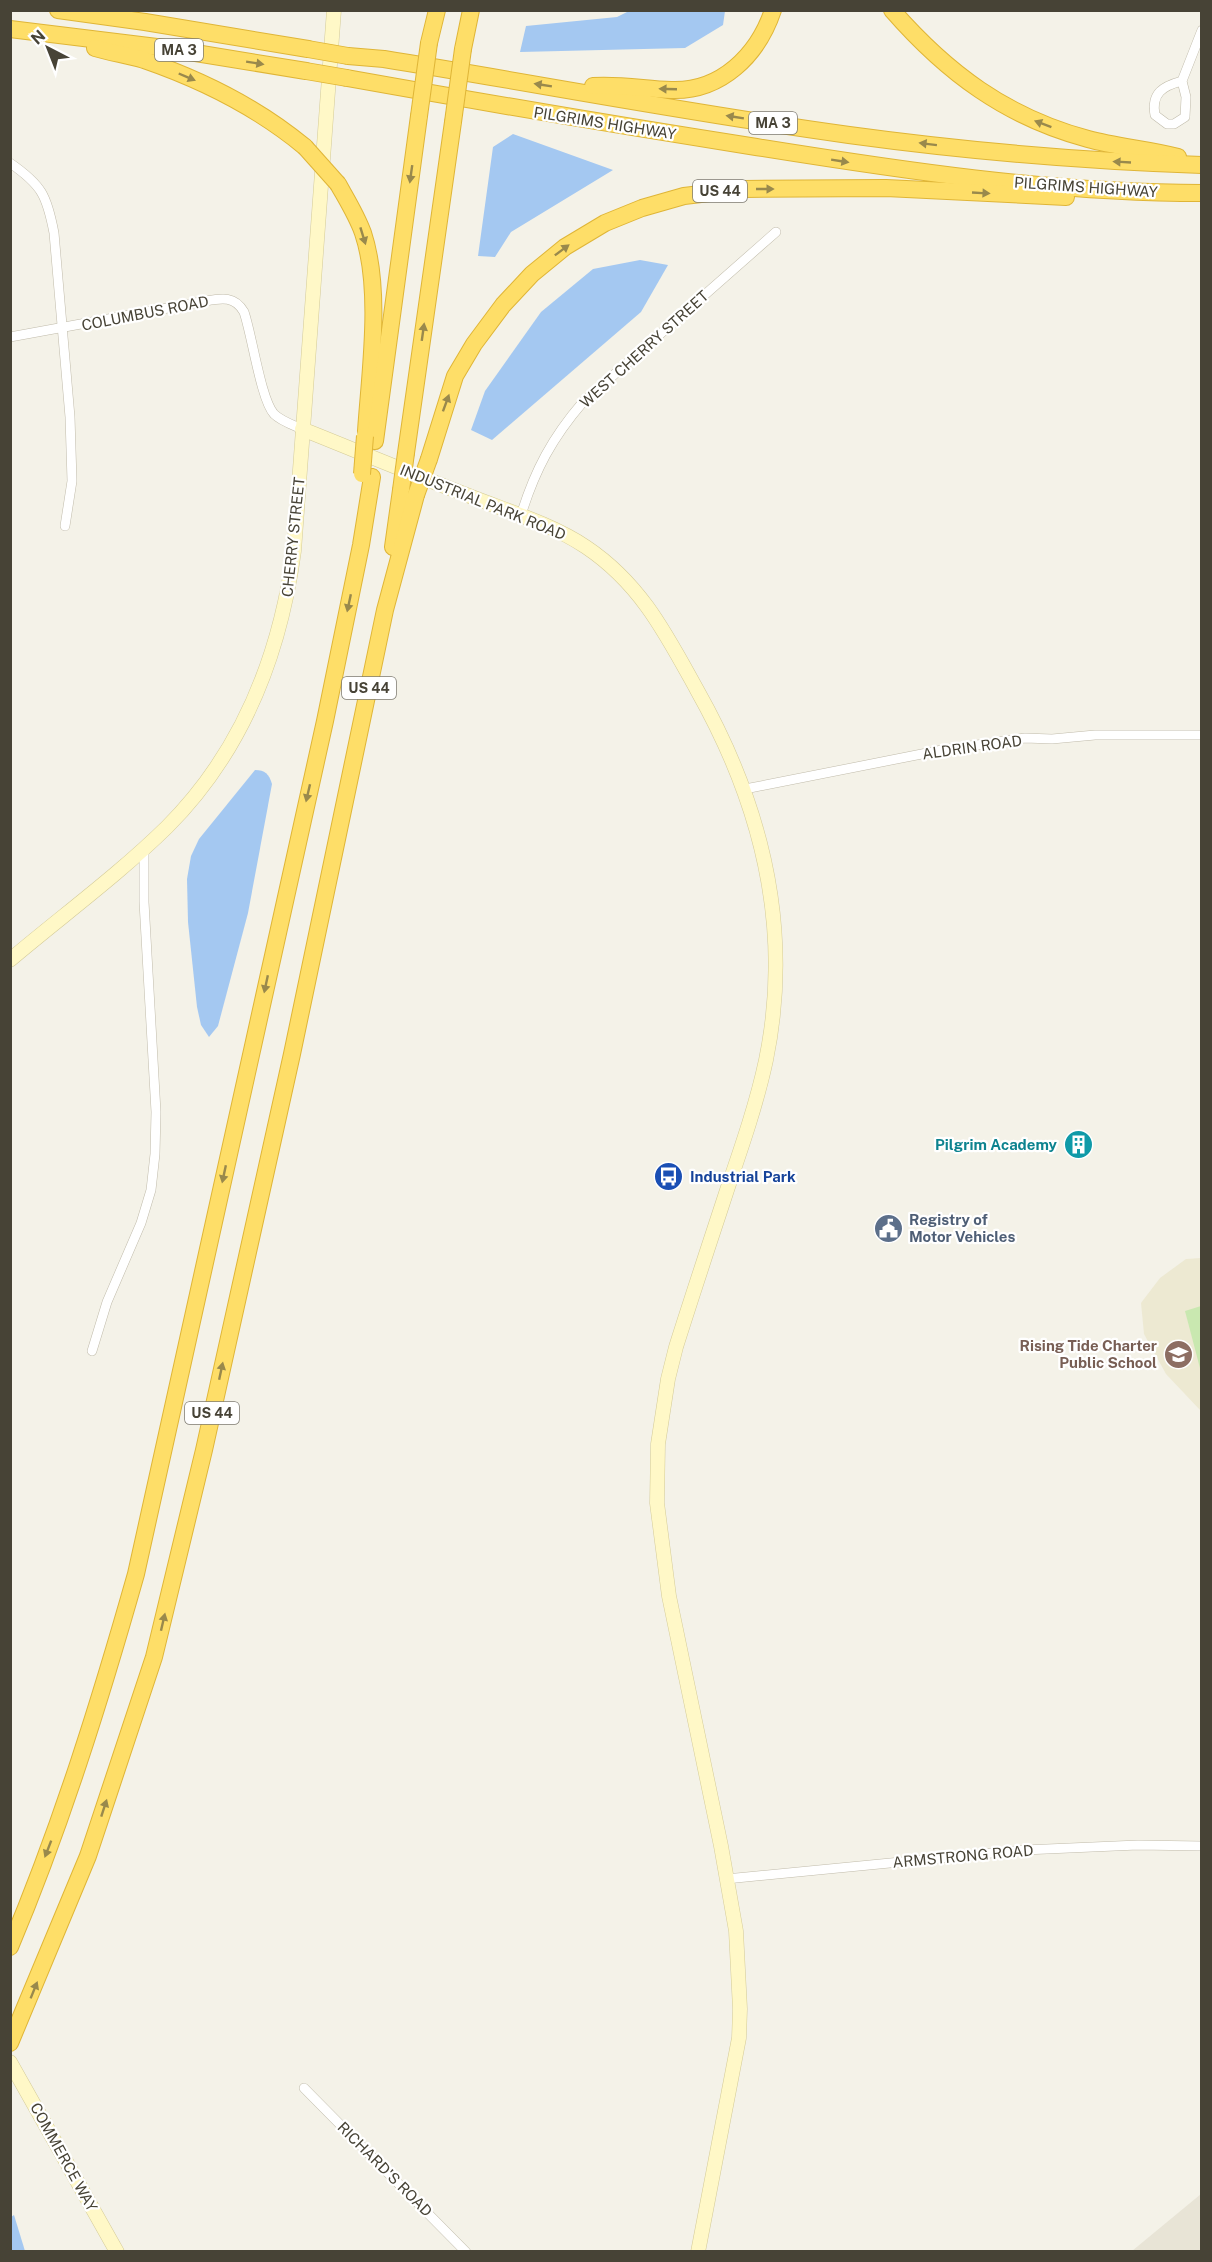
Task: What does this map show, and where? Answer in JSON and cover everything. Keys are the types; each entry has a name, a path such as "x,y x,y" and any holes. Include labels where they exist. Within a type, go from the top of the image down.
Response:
{"highway":[{"name":"PILGRIMS HIGHWAY","path":"58,10 348,56 384,59 740,118 916,143 1080,159 1202,165"},
{"path":"370,438 429,43 437,10"},
{"path":"409,492 406,453 463,49 471,10"},
{"path":"566,89 610,85 680,90 709,84 732,71 751,53 764,33 773,10"},
{"path":"892,10 920,42 943,63 1010,109 1037,122 1089,140 1161,153 1202,165"},
{"name":"PILGRIMS HIGHWAY","path":"10,29 165,48 854,163 951,175 1144,193 1202,193"},
{"path":"52,33 98,49 142,59 195,80 252,110 305,147 338,184 363,232 372,275 370,438"},
{"name":"US 44","path":"10,2043 88,1856 154,1657 204,1450 289,1065 409,492 429,459 437,427 455,376 474,344 503,305 532,274 565,247 606,223 642,208 684,196 743,189 886,188 1088,198 1144,193"},
{"name":"US 44","path":"10,1947 69,1794 107,1676 136,1574 325,721 361,545 370,438"}],"street":[{"name":"CHERRY STREET","path":"10,960 144,848 180,812 214,769 249,713 267,667 281,625 291,574 334,10"},
{"path":"1182,81 1170,84 1156,96 1153,105 1155,115 1167,124 1174,124 1185,117 1186,97 1182,81 1202,30"},
{"path":"10,164 28,175 40,189 48,204 54,233 70,417 72,481 65,526"},
{"name":"WEST CHERRY STREET","path":"521,515 542,459 567,420 583,402 776,232"},
{"name":"COLUMBUS ROAD","path":"10,338 221,298 236,302 244,312 248,323 269,409 276,416 302,429"},
{"name":"INDUSTRIAL PARK ROAD","path":"302,429 521,515 566,535 607,562 638,592 656,616 713,717 745,789 761,844 772,903 775,961 766,1059 754,1110 676,1347 662,1408 657,1469 657,1503 664,1565 736,1931 740,2009 739,2038 698,2252"},
{"name":"ALDRIN ROAD","path":"745,789 942,750 1025,738 1053,739 1095,735 1202,735"},
{"path":"92,1351 107,1302 141,1223 150,1190 155,1154 156,1112 144,902 144,848"},
{"name":"ARMSTRONG ROAD","path":"726,1879 1024,1850 1138,1845 1202,1846"},
{"name":"COMMERCE WAY","path":"10,2062 117,2252"},
{"name":"RICHARD'S ROAD","path":"304,2088 466,2252"}],"shaded area":[{"name":"Rising Tide Charter Public School","path":"1201,1258 1201,1411 1166,1374 1144,1334 1141,1303 1160,1278 1186,1259"},
{"path":"1201,2194 1201,2251 1132,2251"}],"green space":[{"path":"1202,1306 1201,1372 1185,1311"}],"water":[{"path":"629,11 725,11 723,25 685,48 520,52 526,26 617,17"},
{"path":"513,134 613,170 511,232 495,257 478,256 493,147"},
{"path":"640,260 668,265 641,312 492,440 471,430 485,391 541,312 593,269"},
{"path":"255,770 266,773 272,784 248,913 218,1026 209,1037 201,1025 197,1007 188,922 187,879 191,856 199,839"},
{"path":"14,2215 25,2251 11,2251 11,2217"}],"place":[{"name":"Pilgrim Academy","path":"1078,1144"},
{"name":"Industrial Park","path":"669,1176"},
{"name":"Registry of Motor Vehicles","path":"888,1228"},
{"name":"Rising Tide Charter Public School","path":"1178,1354"}]}
